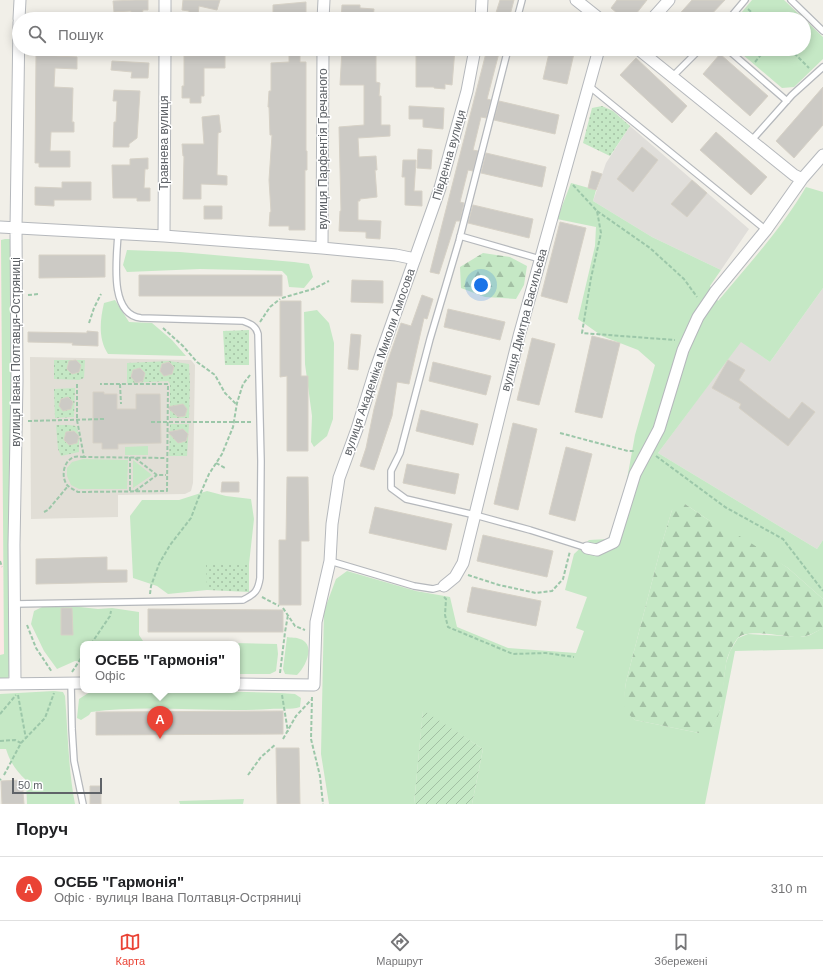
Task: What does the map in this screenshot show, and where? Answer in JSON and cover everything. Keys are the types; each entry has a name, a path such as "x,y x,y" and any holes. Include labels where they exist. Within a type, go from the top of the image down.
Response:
{"street":[{"name":"вулиця Івана Полтавця-Остряниці","path":"19,12 20,0"},
{"path":"165,0 165,12"},
{"path":"323,12 324,0"},
{"path":"481,12 482,0"},
{"path":"576,0 591,12"},
{"path":"658,12 669,0"},
{"name":"вулиця Івана Полтавця-Остряниці","path":"15,683 20,604 16,228 18,56"},
{"name":"Травнева вулиця","path":"164,236 165,56"},
{"name":"вулиця Парфентія Гречаного","path":"322,248 323,56"},
{"name":"Південна вулиця","path":"415,259 440,188 467,91 474,56"},
{"name":"вулиця Дмитра Васильєва","path":"441,587 455,577 463,563 519,336 597,56"},
{"path":"646,56 751,141 794,175 802,179"},
{"path":"587,548 597,550 614,542 635,474 659,429 683,350 698,317 715,292 766,230 802,179 823,155"},
{"name":"вулиця Академіка Миколи Амосова","path":"0,227 118,233 322,248 396,255 415,259 339,478 332,524 330,561 316,622 314,685"},
{"path":"0,684 71,679 80,682"},
{"path":"240,684 314,685"}],"lane":[{"path":"519,12 522,0"},
{"path":"791,0 803,12"},
{"path":"734,12 741,1"},
{"path":"811,19 823,31"},
{"path":"506,56 485,134 474,184 430,339 400,453 391,471 391,488 406,499 475,515 587,548"},
{"path":"672,77 693,56"},
{"path":"735,56 787,101"},
{"path":"751,141 787,101 823,67"},
{"path":"588,86 766,230"},
{"path":"20,604 242,600 252,595 258,589 260,578 260,422 257,328 252,324 243,321 135,318 128,313 122,304 117,290 116,278 118,233"},
{"path":"460,236 540,260"},
{"path":"330,561 414,586 433,589 441,587"},
{"path":"71,679 74,761 83,804"}],"path":[{"path":"741,1 751,12"},
{"path":"749,69 760,56"},
{"path":"797,56 815,74"},
{"path":"564,175 597,211 650,248 678,274 696,293 703,310"},
{"path":"597,211 601,233 591,278 582,333 610,334 649,339 688,340"},
{"path":"257,328 270,307 281,298 313,289 329,281"},
{"path":"24,295 39,294"},
{"path":"89,323 101,294"},
{"path":"153,319 183,346 197,362 215,375 224,393 237,405"},
{"path":"148,601 151,586 159,564 170,545 191,518 209,474 222,454 234,422 243,384 250,375 259,368"},
{"path":"77,384 77,420 84,457"},
{"path":"100,384 168,384 166,491 78,492 66,484 63,476 64,468 68,461 74,457 166,458"},
{"path":"120,384 121,404"},
{"path":"26,421 104,419"},
{"path":"151,422 260,422"},
{"path":"560,432 628,451 648,450 725,507 783,539 823,591"},
{"path":"130,457 130,492"},
{"path":"134,457 157,475"},
{"path":"216,463 225,468"},
{"path":"134,492 157,475 166,475"},
{"path":"44,512 48,510 68,486"},
{"path":"458,572 499,585 536,594 552,591 563,579 571,544"},
{"path":"441,587 446,599 445,615 448,627 513,654 546,653 574,657"},
{"path":"255,592 279,606"},
{"path":"93,641 110,616 113,602"},
{"path":"20,604 36,648 54,676"},
{"path":"283,608 295,626 316,633"},
{"path":"288,615 281,658 279,685 284,701 288,732"},
{"path":"71,679 80,661"},
{"path":"314,685 312,699 311,739 320,776 323,804"},
{"path":"4,775 21,743 45,718 54,697 55,688"},
{"path":"0,714 17,693 26,739"},
{"path":"283,739 296,716 312,699"},
{"path":"0,741 15,740 21,743"},
{"path":"248,775 261,757 276,744"}],"shaded area":[{"path":"630,126 749,229 721,270 652,237 593,201 606,163"},
{"path":"1,240 4,655 0,655"},
{"path":"823,288 823,540 817,549 658,453 741,341 770,362"},
{"path":"30,357 191,360 195,365 193,483 191,491 185,494 118,495 118,517 31,519"}],"green space":[{"path":"752,0 784,0 797,12 742,12"},
{"path":"811,26 823,37 823,59 794,87 782,88 744,56 811,56"},
{"path":"602,106 613,111 630,126 610,156 583,143 592,108"},
{"path":"571,183 596,190 593,201 652,237 721,270 710,286 718,301 776,231 806,187 823,192 823,288 770,362 741,342 658,453 817,549 823,540 823,599 788,568 685,504 672,510 626,682 626,708 635,720 699,733 713,726 717,718 720,709 726,663 730,651 738,638 748,634 802,637 810,635 823,628 823,649 735,651 705,804 472,804 483,749 423,711 414,804 329,804 321,754 324,611 336,579 347,571 416,591 450,597 457,627 508,648 576,653 584,631 576,628 587,597 565,590 574,554 589,540 608,539 622,507 635,435 655,365 638,350 602,336 578,319 595,246 596,227 557,219"},
{"path":"11,239 11,673 7,679 0,680 0,655 4,654 1,240"},
{"path":"127,250 180,252 309,264 313,277 304,288 289,287 287,276 282,271 200,269 127,272 123,265"},
{"path":"483,253 510,257 527,266 524,285 516,299 485,297 461,288 460,267"},
{"path":"115,300 129,322 152,323 172,340 186,356 108,354 101,336 102,316 104,303"},
{"path":"317,310 329,323 334,343 333,419 327,436 314,447 311,442 312,416 305,364 304,312"},
{"path":"249,330 249,365 225,365 223,331"},
{"path":"54,360 85,360 84,378 79,380 54,379"},
{"path":"169,361 189,364 189,418 170,418 170,384 168,381 127,383 127,363"},
{"path":"75,388 74,417 55,418 54,389"},
{"path":"170,424 189,424 187,456 169,456"},
{"path":"56,425 76,426 79,436 79,452 61,456 58,449"},
{"path":"148,446 148,455 125,455 125,447"},
{"path":"83,459 128,460 127,489 79,489 71,485 67,476 67,468 72,462"},
{"path":"133,460 152,475 133,488"},
{"path":"207,491 226,496 251,499 254,519 249,564 207,564 207,590 168,594 157,586 133,578 130,516 142,500 179,500"},
{"path":"680,502 707,519 745,539 788,568 823,599 823,628 815,632 800,637 757,633 742,636 737,639 730,651 727,661 722,700 717,719 707,732 703,733 635,720 627,712 624,703 626,682 662,543 672,510 675,504"},
{"path":"206,564 249,564 249,592 207,590"},
{"path":"44,606 71,606 98,609 112,608 139,612 139,635 143,641 80,641 80,663 75,661 57,669 44,651 31,624 34,611"},
{"path":"287,637 300,639 308,646 308,656 304,667 297,675 285,674 283,669"},
{"path":"240,643 277,644 278,654 276,671 270,674 240,674"},
{"path":"54,691 63,692 65,696 70,764 75,804 27,804 26,780 14,766 6,749 0,749 0,694"},
{"path":"240,692 295,694 301,698 300,707 293,708 248,710 113,710 91,712 81,720 77,718 79,699 88,693"},
{"path":"423,710 483,749 472,804 414,804"},
{"path":"244,799 243,804 180,804 179,801"}],"building":[{"path":"148,0 148,10 143,10 143,12 114,12 113,1"},
{"path":"183,0 220,0 217,10 199,6 198,12 182,10"},
{"path":"500,0 514,0 511,12 496,12"},
{"path":"617,0 647,0 638,12 616,12 611,8"},
{"path":"692,0 725,0 714,12 681,12"},
{"path":"306,2 306,12 273,12 273,5"},
{"path":"342,5 360,5 360,8 374,9 374,12 342,12"},
{"path":"36,56 77,57 77,69 55,68 54,87 73,88 72,122 74,122 74,132 51,132 50,151 70,151 70,167 39,167 39,163 35,163"},
{"path":"184,56 225,56 225,68 204,68 204,96 201,96 201,103 190,103 190,98 182,98 182,86 184,86"},
{"path":"289,56 300,56 300,62 306,62 307,170 305,170 305,230 289,230 289,226 269,226 271,212 269,180 272,135 270,135 268,107 269,91 271,91 271,63 289,62"},
{"path":"342,56 376,56 376,82 380,83 379,96 381,96 381,125 390,125 390,136 358,138 359,157 376,156 377,170 375,170 377,197 360,199 360,201 358,201 358,220 381,221 380,239 366,238 366,232 339,231 341,211 339,127 364,125 364,85 340,85"},
{"path":"416,56 454,56 452,85 445,84 445,89 434,87 416,87"},
{"path":"485,56 498,56 487,99 491,100 486,118 481,117 473,150 478,151 473,171 468,170 460,202 464,203 460,221 456,221 439,274 430,272"},
{"path":"548,56 573,56 567,84 543,79"},
{"path":"718,56 722,56 768,96 750,116 703,74"},
{"path":"636,58 687,106 672,123 620,75"},
{"path":"112,61 149,63 148,78 131,78 132,72 111,70"},
{"path":"823,87 823,125 794,158 776,141"},
{"path":"114,90 140,91 137,138 129,144 129,147 113,147 117,101 113,101"},
{"path":"499,101 559,115 555,134 494,120"},
{"path":"409,106 444,108 443,129 423,127 423,119 409,119"},
{"path":"219,115 221,132 218,133 217,175 227,176 227,185 201,184 201,199 183,199 184,156 182,144 204,144 202,117"},
{"path":"716,132 767,177 751,195 700,150"},
{"path":"642,147 658,160 633,192 617,179"},
{"path":"418,149 432,150 431,169 417,168"},
{"path":"486,153 546,167 542,187 481,173"},
{"path":"148,158 148,169 145,169 144,188 150,188 150,201 137,201 137,198 113,198 112,165 130,165 130,159"},
{"path":"403,160 416,160 414,191 422,191 422,206 405,205 405,177 402,177"},
{"path":"592,171 602,174 596,190 588,188"},
{"path":"692,180 707,193 687,217 671,204"},
{"path":"62,182 91,182 91,200 54,200 54,206 35,205 35,187 62,188"},
{"path":"473,205 533,219 529,238 468,223"},
{"path":"204,206 222,206 222,219 204,219"},
{"path":"560,222 586,228 567,303 541,296"},
{"path":"39,255 105,255 105,277 39,278"},
{"path":"139,275 282,275 282,296 139,296"},
{"path":"352,280 383,281 383,303 351,302"},
{"path":"422,295 433,299 427,319 424,318 409,384 397,382 392,416 374,470 360,466 366,448 374,409 387,363 401,323 411,326"},
{"path":"280,301 301,301 301,376 308,376 308,451 287,451 287,376 280,377"},
{"path":"448,309 505,322 500,340 444,327"},
{"path":"87,331 98,332 98,346 72,345 73,343 28,342 28,332 87,333"},
{"path":"351,334 361,335 358,370 348,369"},
{"path":"592,336 620,343 602,418 575,412"},
{"path":"532,338 555,344 539,405 517,400"},
{"path":"76,360 81,365 79,372 72,374 67,369 69,361"},
{"path":"728,360 745,370 739,380 789,419 802,402 815,412 788,446 739,408 741,404 712,388"},
{"path":"169,362 174,367 172,374 164,376 160,371 162,364"},
{"path":"433,362 491,376 486,395 429,381"},
{"path":"140,368 145,373 143,381 136,383 131,377 133,370"},
{"path":"93,392 117,394 117,409 136,409 136,394 160,394 161,443 118,444 118,449 102,449 102,443 93,443"},
{"path":"68,397 73,402 71,409 63,411 59,406 61,399"},
{"path":"183,404 187,409 185,416 178,417 167,407"},
{"path":"421,410 478,424 473,445 416,431"},
{"path":"513,423 537,429 518,510 494,504"},
{"path":"183,429 188,434 186,441 178,443 168,432"},
{"path":"74,431 79,436 77,443 69,445 64,440 66,432"},
{"path":"566,447 592,454 575,521 549,514"},
{"path":"407,464 459,474 455,494 403,483"},
{"path":"287,477 308,477 309,541 301,541 301,605 279,605 279,540 286,540"},
{"path":"222,482 239,482 239,492 221,492"},
{"path":"375,507 452,524 446,550 369,533"},
{"path":"483,535 553,551 547,577 477,561"},
{"path":"107,557 107,570 127,570 127,582 36,584 36,559"},
{"path":"472,587 541,601 536,626 467,612"},
{"path":"61,608 72,608 73,635 61,635"},
{"path":"148,609 283,610 283,632 148,632"},
{"path":"283,711 283,734 96,735 96,712"},
{"path":"276,748 299,748 300,804 277,804"},
{"path":"22,780 24,804 2,804 1,781"},
{"path":"90,786 101,786 101,804 90,804"}],"place":[{"name":"ОСББ \"Гармонія\"","path":"160,739"}]}
